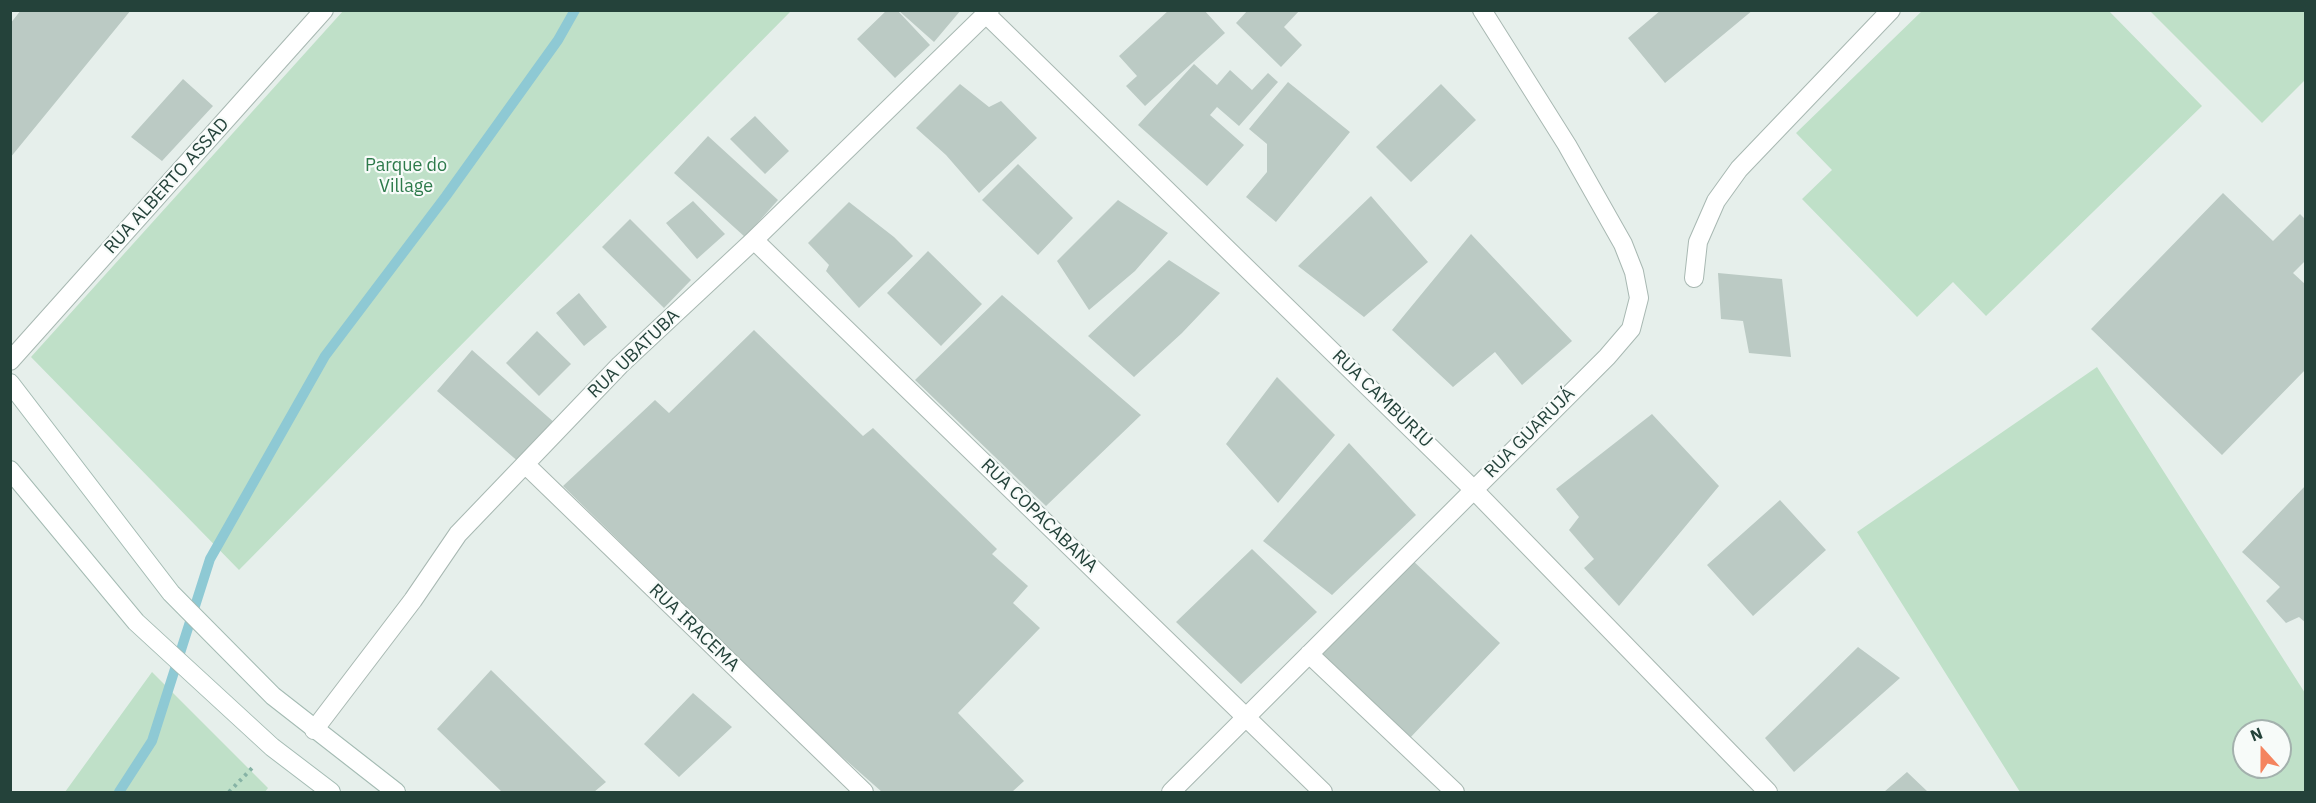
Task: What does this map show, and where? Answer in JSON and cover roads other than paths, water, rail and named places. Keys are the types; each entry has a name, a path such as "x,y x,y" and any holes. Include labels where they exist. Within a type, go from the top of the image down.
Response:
{"street":[{"name":"RUA ALBERTO ASSAD","path":"10,361 324,10"},
{"name":"RUA GUARUJÁ","path":"1172,792 1607,357 1631,329 1639,298 1630,263 1607,214 1482,10"},
{"path":"1694,278 1698,242 1716,201 1739,169 1891,10"},
{"name":"RUA CAMBURIU","path":"989,13 1473,489 1768,792"},
{"name":"RUA UBATUBA","path":"314,730 413,600 458,534 620,365 754,240 989,13"},
{"name":"RUA COPACABANA","path":"754,240 1323,792"},
{"path":"10,383 171,593 273,696 396,792"},
{"name":"RUA IRACEMA","path":"525,464 864,792"},
{"path":"10,470 136,622 272,747 331,792"},
{"path":"1309,654 1455,792"}],"waterway":[{"path":"119,792 152,741 210,559 325,356 446,196 558,40 575,10"}],"park label":[{"name":"Parque do Village","path":"406,176"}]}
